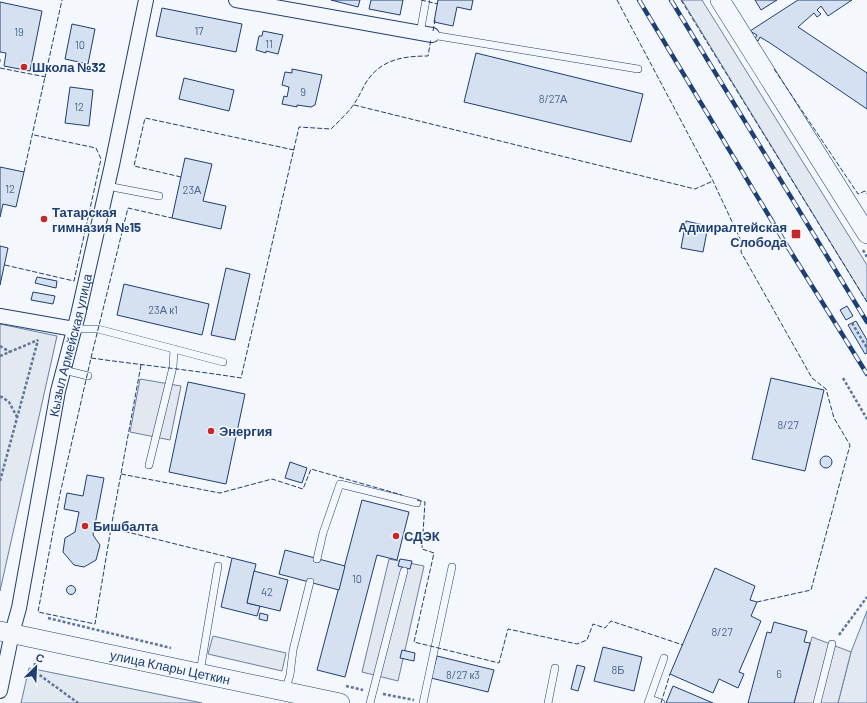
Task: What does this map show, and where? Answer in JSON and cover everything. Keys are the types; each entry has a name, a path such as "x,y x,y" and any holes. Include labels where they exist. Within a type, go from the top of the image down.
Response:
{"main road":[{"path":"720,0 867,234"},
{"name":"улица Клары Цеткин","path":"6,632 285,691 341,694"}],"street":[{"name":"Кызыл Армейская улица","path":"0,692 6,632 20,608 58,391 107,186 146,0"},
{"path":"236,0 426,34"},
{"path":"0,316 74,329"}],"lane":[{"path":"426,0 426,34 638,69"},
{"path":"107,186 159,196"},
{"path":"74,329 98,329 223,362"},
{"path":"150,465 173,367 174,349"},
{"path":"64,370 88,376"},
{"path":"317,559 323,533 340,484 417,503"},
{"path":"200,672 218,566"},
{"path":"423,702 452,567"},
{"path":"370,703 404,571"},
{"path":"285,691 290,675 293,650 310,582"},
{"path":"817,703 832,644"},
{"path":"661,702 649,701 664,658"},
{"path":"548,703 554,668"}],"path":[{"path":"852,323 867,348"},
{"path":"0,356 38,340 0,481"},
{"path":"0,346 10,352"},
{"path":"843,378 867,419"},
{"path":"0,397 2,396 9,402 18,417"},
{"path":"832,644 867,597"},
{"path":"48,618 172,648"},
{"path":"35,663 34,671 78,703"},
{"path":"341,694 373,692 423,702"}],"shaded area":[{"path":"682,0 702,0 867,265 867,302"},
{"path":"0,324 57,336 0,591"},
{"path":"140,379 181,386 170,440 130,432"},
{"path":"389,559 424,566 398,681 362,672"},
{"path":"867,611 867,703 838,703 851,652"},
{"path":"213,636 286,653 282,671 208,654"},
{"path":"812,637 851,652 838,703 794,703"},
{"path":"29,668 202,703 21,703"}],"building":[{"path":"331,0 360,0 358,7"},
{"path":"371,0 403,0 400,15 369,9"},
{"path":"438,0 473,0 471,10 457,7 453,26 434,22"},
{"path":"755,0 777,0 761,10"},
{"path":"798,0 852,0 828,16 821,6 817,10 821,14 817,17 814,13 798,27 867,73 867,109 770,43 760,37 758,41 755,39 757,35 750,31"},
{"path":"0,2 42,11 30,71 4,66 6,53 0,52"},
{"path":"162,8 242,24 236,52 156,36"},
{"path":"72,24 95,29 88,64 65,59"},
{"path":"263,31 283,35 278,54 256,50 259,36 262,36"},
{"path":"476,53 643,94 631,142 464,102"},
{"path":"292,69 322,75 315,105 311,107 297,105 297,107 282,104 284,96 287,97 289,87 282,85 285,72 292,73"},
{"path":"184,78 234,90 229,111 179,99"},
{"path":"70,87 93,90 89,126 65,123"},
{"path":"185,158 212,164 203,201 226,206 221,229 172,218"},
{"path":"0,167 24,172 16,207 3,204 0,217"},
{"path":"686,221 708,226 703,252 681,248"},
{"path":"0,246 8,248 0,285"},
{"path":"226,268 250,274 235,340 211,335"},
{"path":"37,277 57,281 56,288 35,283"},
{"path":"124,284 209,304 202,335 117,315"},
{"path":"33,292 55,296 53,304 31,300"},
{"path":"847,306 853,316 846,320 840,310"},
{"path":"856,321 867,340 867,353 865,354 848,325"},
{"path":"771,378 824,390 805,471 752,459"},
{"path":"188,382 245,394 226,484 169,472"},
{"path":"826,456 830,458 832,462 830,466 826,468 822,466 820,462 822,458"},
{"path":"290,462 307,468 302,483 285,478"},
{"name":"Бишбалта","path":"87,475 104,478 93,535 100,545 96,560 84,567 74,565 63,552 65,538 75,532 79,512 64,509 67,493 83,496"},
{"path":"362,500 409,512 397,560 377,555 345,677 317,670"},
{"path":"285,550 345,566 339,590 279,574"},
{"path":"232,558 256,564 247,603 260,606 257,616 221,607"},
{"path":"400,559 412,561 410,569 398,566"},
{"path":"715,568 755,586 750,600 757,602 751,616 761,621 739,672 744,674 738,688 719,679 713,693 670,674"},
{"path":"254,571 288,580 280,611 247,603"},
{"path":"71,585 76,590 71,595 66,590"},
{"path":"260,613 268,615 267,621 259,619"},
{"path":"774,622 807,631 804,642 810,643 794,703 748,703 767,632 771,633"},
{"path":"603,647 642,657 634,691 594,681"},
{"path":"402,650 415,653 414,661 400,658"},
{"path":"437,656 494,670 488,692 431,678"},
{"path":"577,665 585,667 578,691 571,689"},
{"path":"673,686 713,703 666,703"}],"railway":[{"path":"639,0 784,241 867,374"},
{"path":"671,0 867,322"}],"fence":[{"path":"24,172 62,0"},
{"path":"421,0 438,4"},
{"path":"617,0 713,181 742,243 741,252 812,378 826,389 834,418 850,445 811,590 757,602"},
{"path":"681,0 867,302"},
{"path":"433,31 435,20"},
{"path":"141,365 95,624 38,612 60,494 91,358 241,378 299,127 331,129 352,107 363,87 376,71 388,62 403,58 428,56 431,39"},
{"path":"0,68 46,77"},
{"path":"774,69 858,194 865,191 867,194"},
{"path":"354,105 695,189 713,181"},
{"path":"181,177 134,166 145,118 294,150"},
{"path":"5,265 74,281 101,159 96,148 34,135"},
{"path":"91,358 128,208 172,218"},
{"path":"121,474 220,493 272,479 303,489 311,469 402,495"},
{"path":"417,500 425,502 422,549 434,553 414,642 499,663 508,629 577,644 587,640 593,624 605,628 611,621 683,645"},
{"path":"111,528 232,558"},
{"path":"661,703 670,674"}],"place":[{"name":"Школа №32","path":"24,67"},
{"name":"Татарская гимназия №15","path":"44,219"},
{"name":"Адмиралтейская Слобода","path":"796,234"},
{"name":"Энергия","path":"211,431"},
{"name":"Бишбалта","path":"85,526"},
{"name":"СДЭК","path":"396,536"}]}
